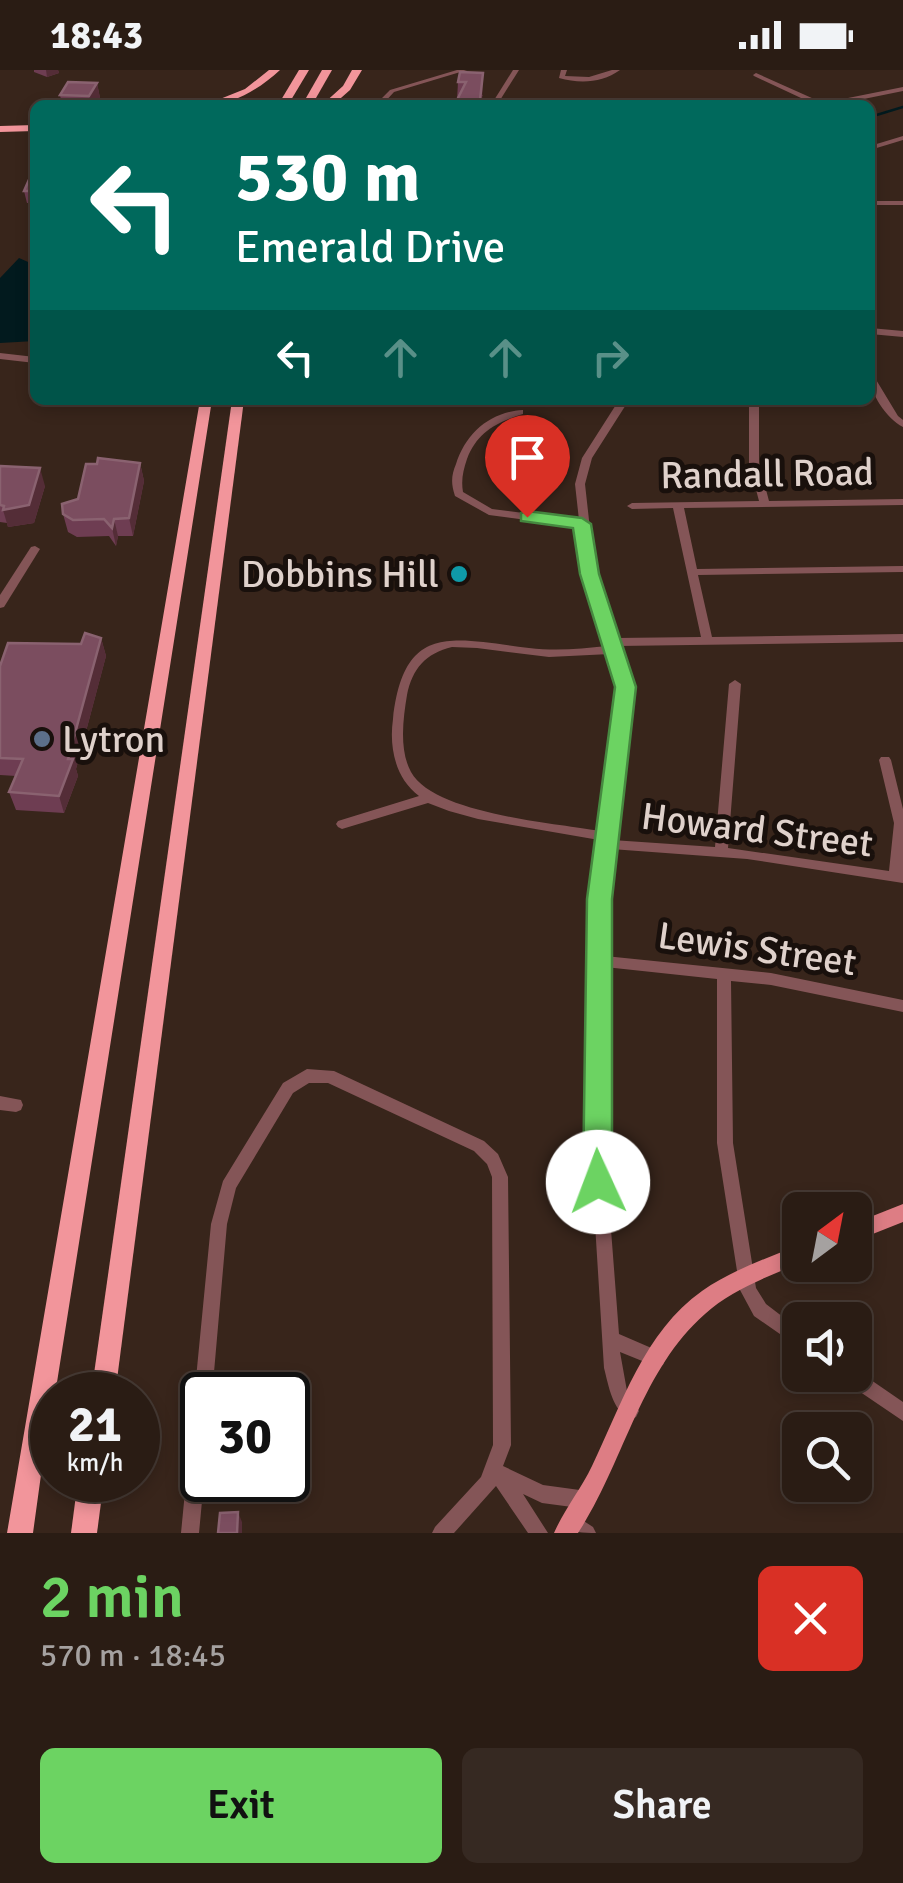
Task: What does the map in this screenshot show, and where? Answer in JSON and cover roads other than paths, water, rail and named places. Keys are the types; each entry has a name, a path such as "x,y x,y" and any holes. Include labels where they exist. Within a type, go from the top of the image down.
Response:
{"highway":[{"path":"223,100 248,90 274,70"},
{"path":"285,100 304,70"},
{"path":"309,100 327,70"},
{"path":"333,100 357,70"},
{"path":"0,131 30,131"},
{"path":"20,1533 205,405"},
{"path":"106,1372 238,406"},
{"path":"84,1533 89,1502"}],"main road":[{"path":"872,1225 903,1213"},
{"path":"575,1530 657,1359 691,1312 745,1278 782,1262"}],"street":[{"path":"383,100 392,91 464,70"},
{"path":"497,100 516,70"},
{"path":"564,70 561,76 566,80 611,75 617,70"},
{"path":"756,76 811,100"},
{"path":"850,100 903,90"},
{"path":"875,146 903,138"},
{"path":"875,203 903,203"},
{"path":"875,331 903,334"},
{"path":"0,356 30,359"},
{"path":"875,387 892,416 903,424"},
{"path":"621,405 584,464 582,524 590,574 615,645 626,697 604,840 596,1154 615,1381 630,1411"},
{"path":"754,405 754,463 765,504"},
{"path":"520,412 489,422 472,435 456,477 459,494 468,503 489,512 582,524"},
{"name":"Randall Road","path":"632,506 903,502"},
{"path":"678,506 707,640"},
{"path":"0,604 35,549"},
{"path":"692,572 903,569"},
{"path":"342,824 426,799 408,776 399,723 407,676 424,654 452,644 553,654 615,645 707,640 903,638"},
{"path":"721,852 735,684"},
{"path":"885,760 900,823 899,877"},
{"name":"Howard Street","path":"426,799 460,812 604,840 899,877"},
{"name":"Lewis Street","path":"600,960 724,973 903,1006"},
{"path":"724,973 726,1143 745,1278 756,1305 782,1326"},
{"path":"205,1372 219,1224 229,1186 286,1090 307,1076 329,1076 475,1144 497,1166 502,1446 495,1471 441,1533"},
{"path":"611,1340 657,1359"},
{"path":"872,1390 903,1412"},
{"path":"495,1471 542,1494 587,1500"},
{"path":"495,1471 540,1533"},
{"path":"190,1533 193,1502"}],"water":[{"path":"19,258 30,263 30,341 0,343 0,278"}],"waterway":[{"path":"875,115 903,107"}],"place":[{"name":"Dobbins Hill","path":"459,574"},
{"name":"Lytron","path":"42,739"}]}
